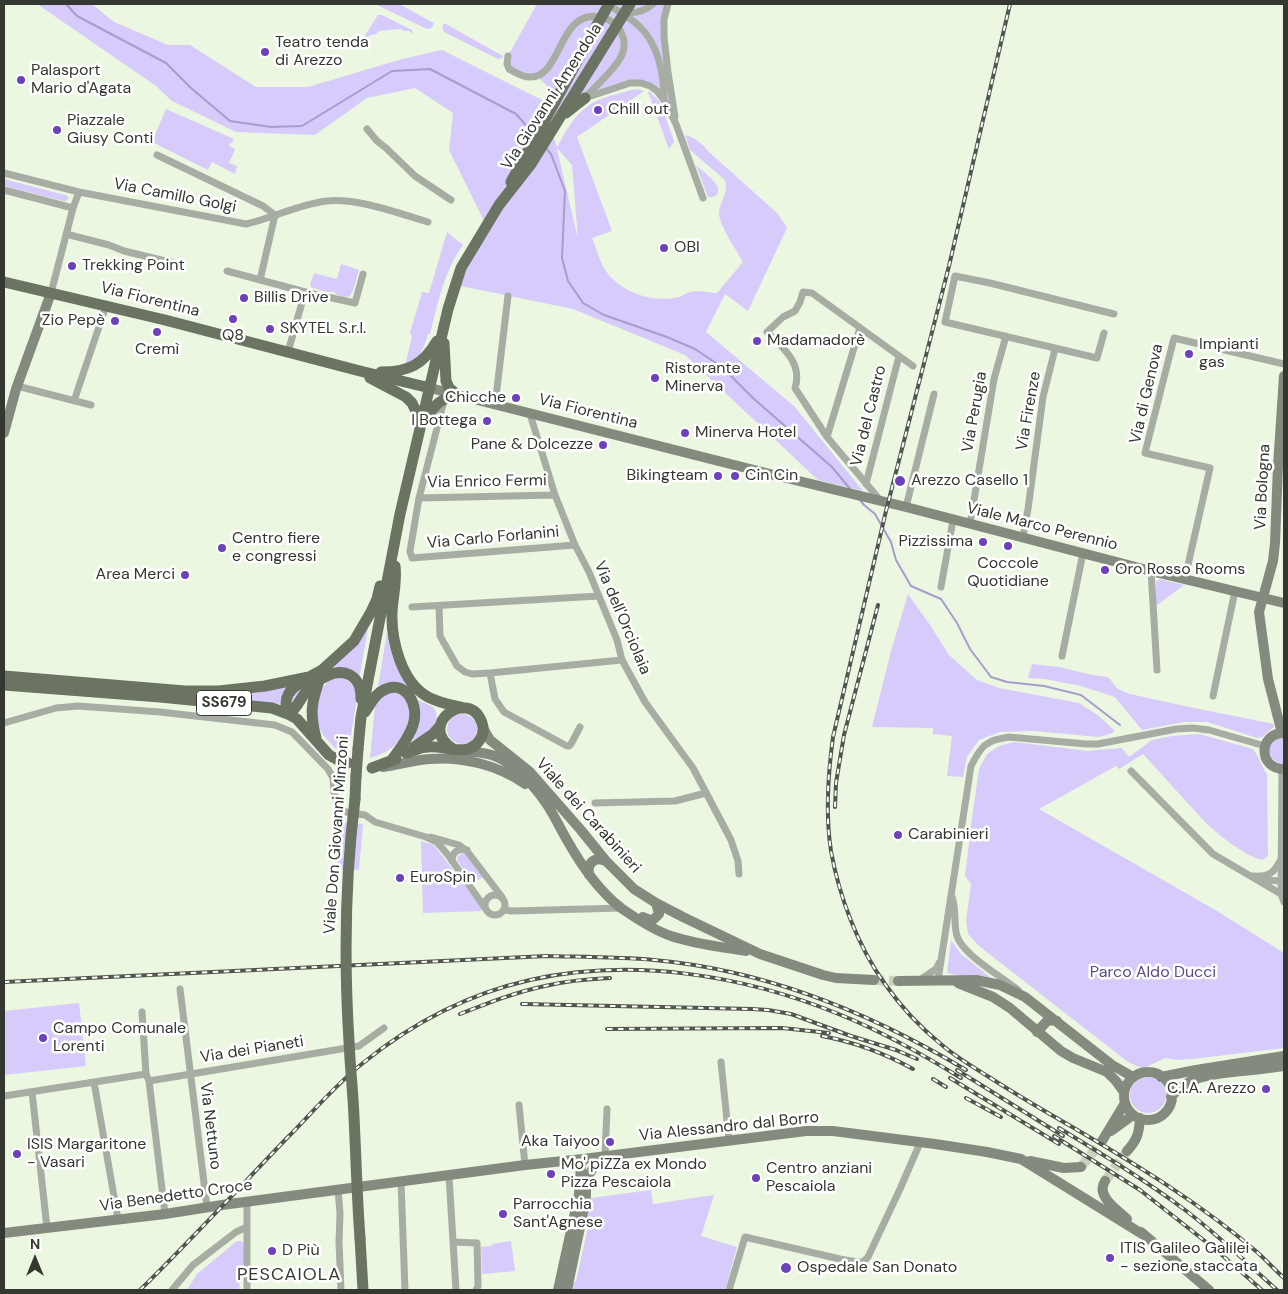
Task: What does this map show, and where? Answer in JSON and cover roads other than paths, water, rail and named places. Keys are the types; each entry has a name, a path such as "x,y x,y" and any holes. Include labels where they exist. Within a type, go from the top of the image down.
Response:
{"main road":[{"name":"Via Giovanni Amendola","path":"527,161 548,113 608,4"},
{"name":"Via Giovanni Amendola","path":"430,388 448,309 461,268 527,161 559,119 630,4"},
{"path":"559,119 585,98"},
{"name":"Via Fiorentina","path":"4,282 165,320 360,372 881,501"},
{"path":"4,433 17,386 51,293"},
{"path":"360,372 400,371 410,368 420,363 432,349 443,331"},
{"path":"422,424 434,406 440,401 458,395 449,388 446,381 443,331"},
{"path":"360,372 406,397 412,403 422,424"},
{"name":"Via Bologna","path":"1283,733 1268,679 1260,612 1262,598 1273,561 1275,543 1284,376"},
{"name":"Viale Don Giovanni Minzoni","path":"363,1290 346,973 346,908 350,841 361,717 400,514 430,388"},
{"name":"Viale Marco Perennio","path":"881,501 1151,571 1284,603"},
{"path":"288,714 298,706 314,679 322,670 354,641 377,599 383,572 393,555"},
{"path":"393,555 396,575 392,631 400,662 414,686 426,696 445,704 472,711 482,722 483,728 481,738 475,746 470,748 457,750 438,746 426,747 406,753"},
{"path":"4,676 185,691 219,692 314,679 343,673 354,678 361,690 361,717"},
{"path":"314,679 312,724 317,740"},
{"path":"4,685 100,684"},
{"name":"SS679","path":"4,685 272,708 297,719 329,754 338,760 348,763"},
{"path":"361,717 377,694 390,687 405,691 436,708 440,714 441,725 433,734 406,753 372,768"},
{"path":"391,761 414,724 414,706 411,698 405,691"},
{"path":"457,750 447,745 443,740 440,733 441,725 444,716 448,713 457,708 464,708"},
{"name":"Viale dei Carabinieri","path":"483,728 490,740 530,772 606,861 634,889 656,903 760,954 836,978 874,980"},
{"path":"1283,733 1271,737 1265,746 1267,762 1271,766 1283,769"},
{"name":"Viale dei Carabinieri","path":"457,750 496,756 506,761 531,784 544,801 589,875 600,888 624,909 670,935 760,954"},
{"name":"Viale dei Carabinieri","path":"372,768 430,759 461,760 477,763 520,780 544,801"},
{"path":"589,875 588,869 592,862 598,859 606,861"},
{"path":"624,909 632,910 650,920 654,919 658,914 656,903"},
{"path":"898,981 976,980 1009,988 1025,996 1112,1065 1133,1077"},
{"path":"950,981 994,997 1068,1056 1107,1072 1124,1092"},
{"path":"1037,1032 1048,1020 1057,1021"},
{"path":"1162,1077 1204,1068 1284,1056"},
{"path":"1171,1097 1177,1089 1197,1078 1284,1066"},
{"path":"1147,1072 1155,1073 1162,1077 1169,1085 1171,1097 1169,1106 1163,1114 1154,1119 1149,1120 1136,1116 1128,1109 1125,1103 1124,1092 1129,1081 1133,1077 1147,1072"},
{"path":"1125,1103 1102,1141 1110,1132 1136,1116"},
{"path":"1127,1151 1135,1142 1139,1131 1136,1116"},
{"name":"Via Alessandro dal Borro","path":"352,1188 729,1140 806,1131 833,1131 988,1152 1022,1159 1146,1237"},
{"path":"558,1290 583,1177 605,1156"},
{"path":"567,1290 585,1203 583,1159"},
{"path":"1022,1159 1064,1168 1081,1167"},
{"path":"569,1161 583,1177"},
{"path":"1104,1182 1102,1192 1106,1198 1146,1237 1209,1290"},
{"name":"Via Benedetto Croce","path":"4,1233 165,1214 352,1188"}],"street":[{"path":"608,4 641,27 650,41 658,60 664,100"},
{"path":"619,11 638,12 653,4"},
{"path":"668,4 664,19 664,38 676,124"},
{"path":"508,56 507,64 509,69 523,76 537,76 548,68 577,21 592,16 610,20 618,26 623,34 624,53 617,64 585,98"},
{"path":"585,98 630,82 641,82 657,91 664,100 676,124 704,198"},
{"path":"367,128 377,142 386,148 415,176 451,200"},
{"path":"158,156 264,206 275,215 260,280"},
{"name":"Via Camillo Golgi","path":"4,173 79,192 246,224 327,201 358,202 428,222"},
{"path":"4,190 73,208"},
{"path":"51,293 73,208 79,192"},
{"path":"66,234 178,264"},
{"path":"227,271 355,303 363,274"},
{"path":"1104,333 1097,358 946,322 955,276 1114,314"},
{"path":"288,352 305,292"},
{"name":"Via del Castro","path":"881,501 827,437 795,388 798,379 792,358 767,332 783,317 795,311 803,292 812,292 913,366"},
{"path":"495,405 508,296"},
{"path":"74,401 106,306"},
{"name":"Via del Castro","path":"827,437 860,328"},
{"name":"Via Perugia","path":"970,524 994,379 1006,336"},
{"name":"Via di Genova","path":"1185,578 1210,468 1145,452 1174,338 1284,364"},
{"name":"Via Firenze","path":"1023,537 1043,397 1055,349"},
{"name":"Via del Castro","path":"866,484 899,356"},
{"path":"17,386 91,405"},
{"path":"906,507 934,394"},
{"path":"419,498 444,401"},
{"name":"Via dell'Orciolaia","path":"530,414 555,494 617,640 622,660 645,702 693,768 731,840 738,861 738,874"},
{"name":"Via Enrico Fermi","path":"419,498 555,494"},
{"name":"Via Carlo Forlanini","path":"419,498 410,551 412,558 575,544"},
{"path":"941,587 953,520"},
{"path":"1062,656 1083,553"},
{"path":"1151,571 1157,670"},
{"path":"1213,696 1235,591"},
{"path":"412,608 599,596"},
{"path":"439,606 440,636 457,666 465,672 472,674 622,660"},
{"path":"490,672 495,699 504,712 567,746 572,744 580,727"},
{"path":"4,722 56,708 78,706 160,712 274,725 292,732 328,769 333,778 337,805 342,810 365,815 375,822 460,845 467,850 502,897 506,903 505,910 495,916 489,913 437,842 426,836"},
{"path":"938,980 971,766 985,744 1009,737 1098,744 1176,729 1193,728 1209,730 1265,746"},
{"path":"1283,769 1283,898"},
{"path":"1131,771 1212,854 1254,878 1283,898"},
{"path":"596,803 675,800 706,793"},
{"path":"452,861 452,856 456,851 467,850"},
{"path":"1254,878 1273,872 1283,857"},
{"path":"1254,878 1282,881"},
{"path":"594,909 599,906 601,901 600,888"},
{"path":"485,908 490,896 496,894 502,897"},
{"path":"952,897 955,906 956,934 960,944 1025,996"},
{"path":"505,910 624,909"},
{"path":"919,980 936,969 942,958"},
{"name":"Via Nettuno","path":"180,989 207,1207"},
{"path":"142,1012 147,1077 165,1214"},
{"name":"Via dei Pianeti","path":"4,1096 94,1082 190,1074 359,1046 384,1028"},
{"path":"721,1062 729,1140"},
{"path":"94,1082 118,1219"},
{"path":"32,1092 47,1228"},
{"path":"519,1105 526,1165"},
{"path":"605,1156 607,1109"},
{"path":"729,1290 745,1237 840,1259 863,1262 868,1257 900,1190 920,1142"},
{"path":"449,1176 456,1290"},
{"path":"401,1182 406,1290"},
{"path":"338,1190 341,1290"},
{"path":"247,1202 247,1290"},
{"path":"172,1290 193,1265 236,1232 247,1227"},
{"path":"453,1242 477,1242 478,1286 476,1290"}],"waterway":[{"path":"66,4 77,16 166,63 191,88 230,121 271,127 302,126 392,71 430,69 516,114 533,133"},
{"path":"546,148 551,154 565,191 562,258 568,281 583,303 604,315 695,349 722,367 754,399 832,467 851,490"},
{"path":"859,499 875,514 891,542 896,560 911,586 941,599 957,623 970,649 991,677 1007,682 1044,686 1081,695 1120,725"}],"tunnel":[{"path":"874,980 898,981"},
{"path":"1081,1167 1102,1141"},
{"path":"1105,1181 1127,1151"}],"railway":[{"path":"1010,4 949,266 886,511 833,737 828,808 831,851 844,903 866,954 891,993 926,1032 971,1066 1121,1156 1191,1201 1236,1234 1284,1278"},
{"path":"835,807 836,783 844,735 878,605"},
{"path":"4,982 547,956 654,960 736,973 816,997 893,1030 966,1070"},
{"path":"140,1290 333,1090 363,1063 381,1049 441,1012 484,993 530,980 569,973 608,970 648,970 727,980 766,989 841,1015 902,1044 961,1078"},
{"path":"460,1014 534,988 610,978"},
{"path":"522,1004 768,1010 791,1014 917,1059"},
{"path":"607,1029 782,1028 829,1033"},
{"path":"822,1036 846,1041 869,1049 913,1069"},
{"path":"957,1070 1063,1136"},
{"path":"950,1078 1059,1144"},
{"path":"933,1079 946,1087"},
{"path":"966,1098 1001,1117"},
{"path":"1059,1128 1107,1157 1185,1210 1277,1290"},
{"path":"1054,1136 1140,1190 1215,1249 1262,1290"}],"place":[{"name":"Teatro tenda di Arezzo","path":"265,52"},
{"name":"Palasport Mario d'Agata","path":"21,80"},
{"name":"Chill out","path":"598,110"},
{"name":"Piazzale Giusy Conti","path":"57,130"},
{"name":"OBI","path":"664,248"},
{"name":"Trekking Point","path":"72,266"},
{"name":"Billis Drive","path":"244,298"},
{"name":"Q8","path":"233,319"},
{"name":"Zio Pepè","path":"115,321"},
{"name":"SKYTEL S.r.l.","path":"270,329"},
{"name":"Cremì","path":"157,332"},
{"name":"Madamadorè","path":"757,341"},
{"name":"Impianti gas","path":"1189,354"},
{"name":"Ristorante Minerva","path":"655,378"},
{"name":"Chicche","path":"516,398"},
{"name":"I Bottega","path":"487,421"},
{"name":"Minerva Hotel","path":"685,433"},
{"name":"Pane & Dolcezze","path":"603,445"},
{"name":"Bikingteam","path":"718,476"},
{"name":"Cin Cin","path":"735,476"},
{"name":"Arezzo Casello 1","path":"900,481"},
{"name":"Pizzissima","path":"983,542"},
{"name":"Coccole Quotidiane","path":"1008,546"},
{"name":"Centro fiere e congressi","path":"222,548"},
{"name":"Oro Rosso Rooms","path":"1105,570"},
{"name":"Area Merci","path":"185,575"},
{"name":"Carabinieri","path":"898,835"},
{"name":"EuroSpin","path":"400,878"},
{"name":"Campo Comunale Lorenti","path":"43,1038"},
{"name":"C.I.A. Arezzo","path":"1266,1089"},
{"name":"Aka Taiyoo","path":"610,1142"},
{"name":"ISIS Margaritone - Vasari","path":"17,1154"},
{"name":"Mo' piZZa ex Mondo Pizza Pescaiola","path":"551,1174"},
{"name":"Centro anziani Pescaiola","path":"756,1178"},
{"name":"Parrocchia Sant'Agnese","path":"503,1214"},
{"name":"D Più","path":"272,1251"},
{"name":"ITIS Galileo Galilei - sezione staccata","path":"1110,1258"},
{"name":"Ospedale San Donato","path":"786,1268"}],"district":[{"name":"PESCAIOLA","path":"289,1275"}],"park label":[{"name":"Parco Aldo Ducci","path":"1153,973"}]}
